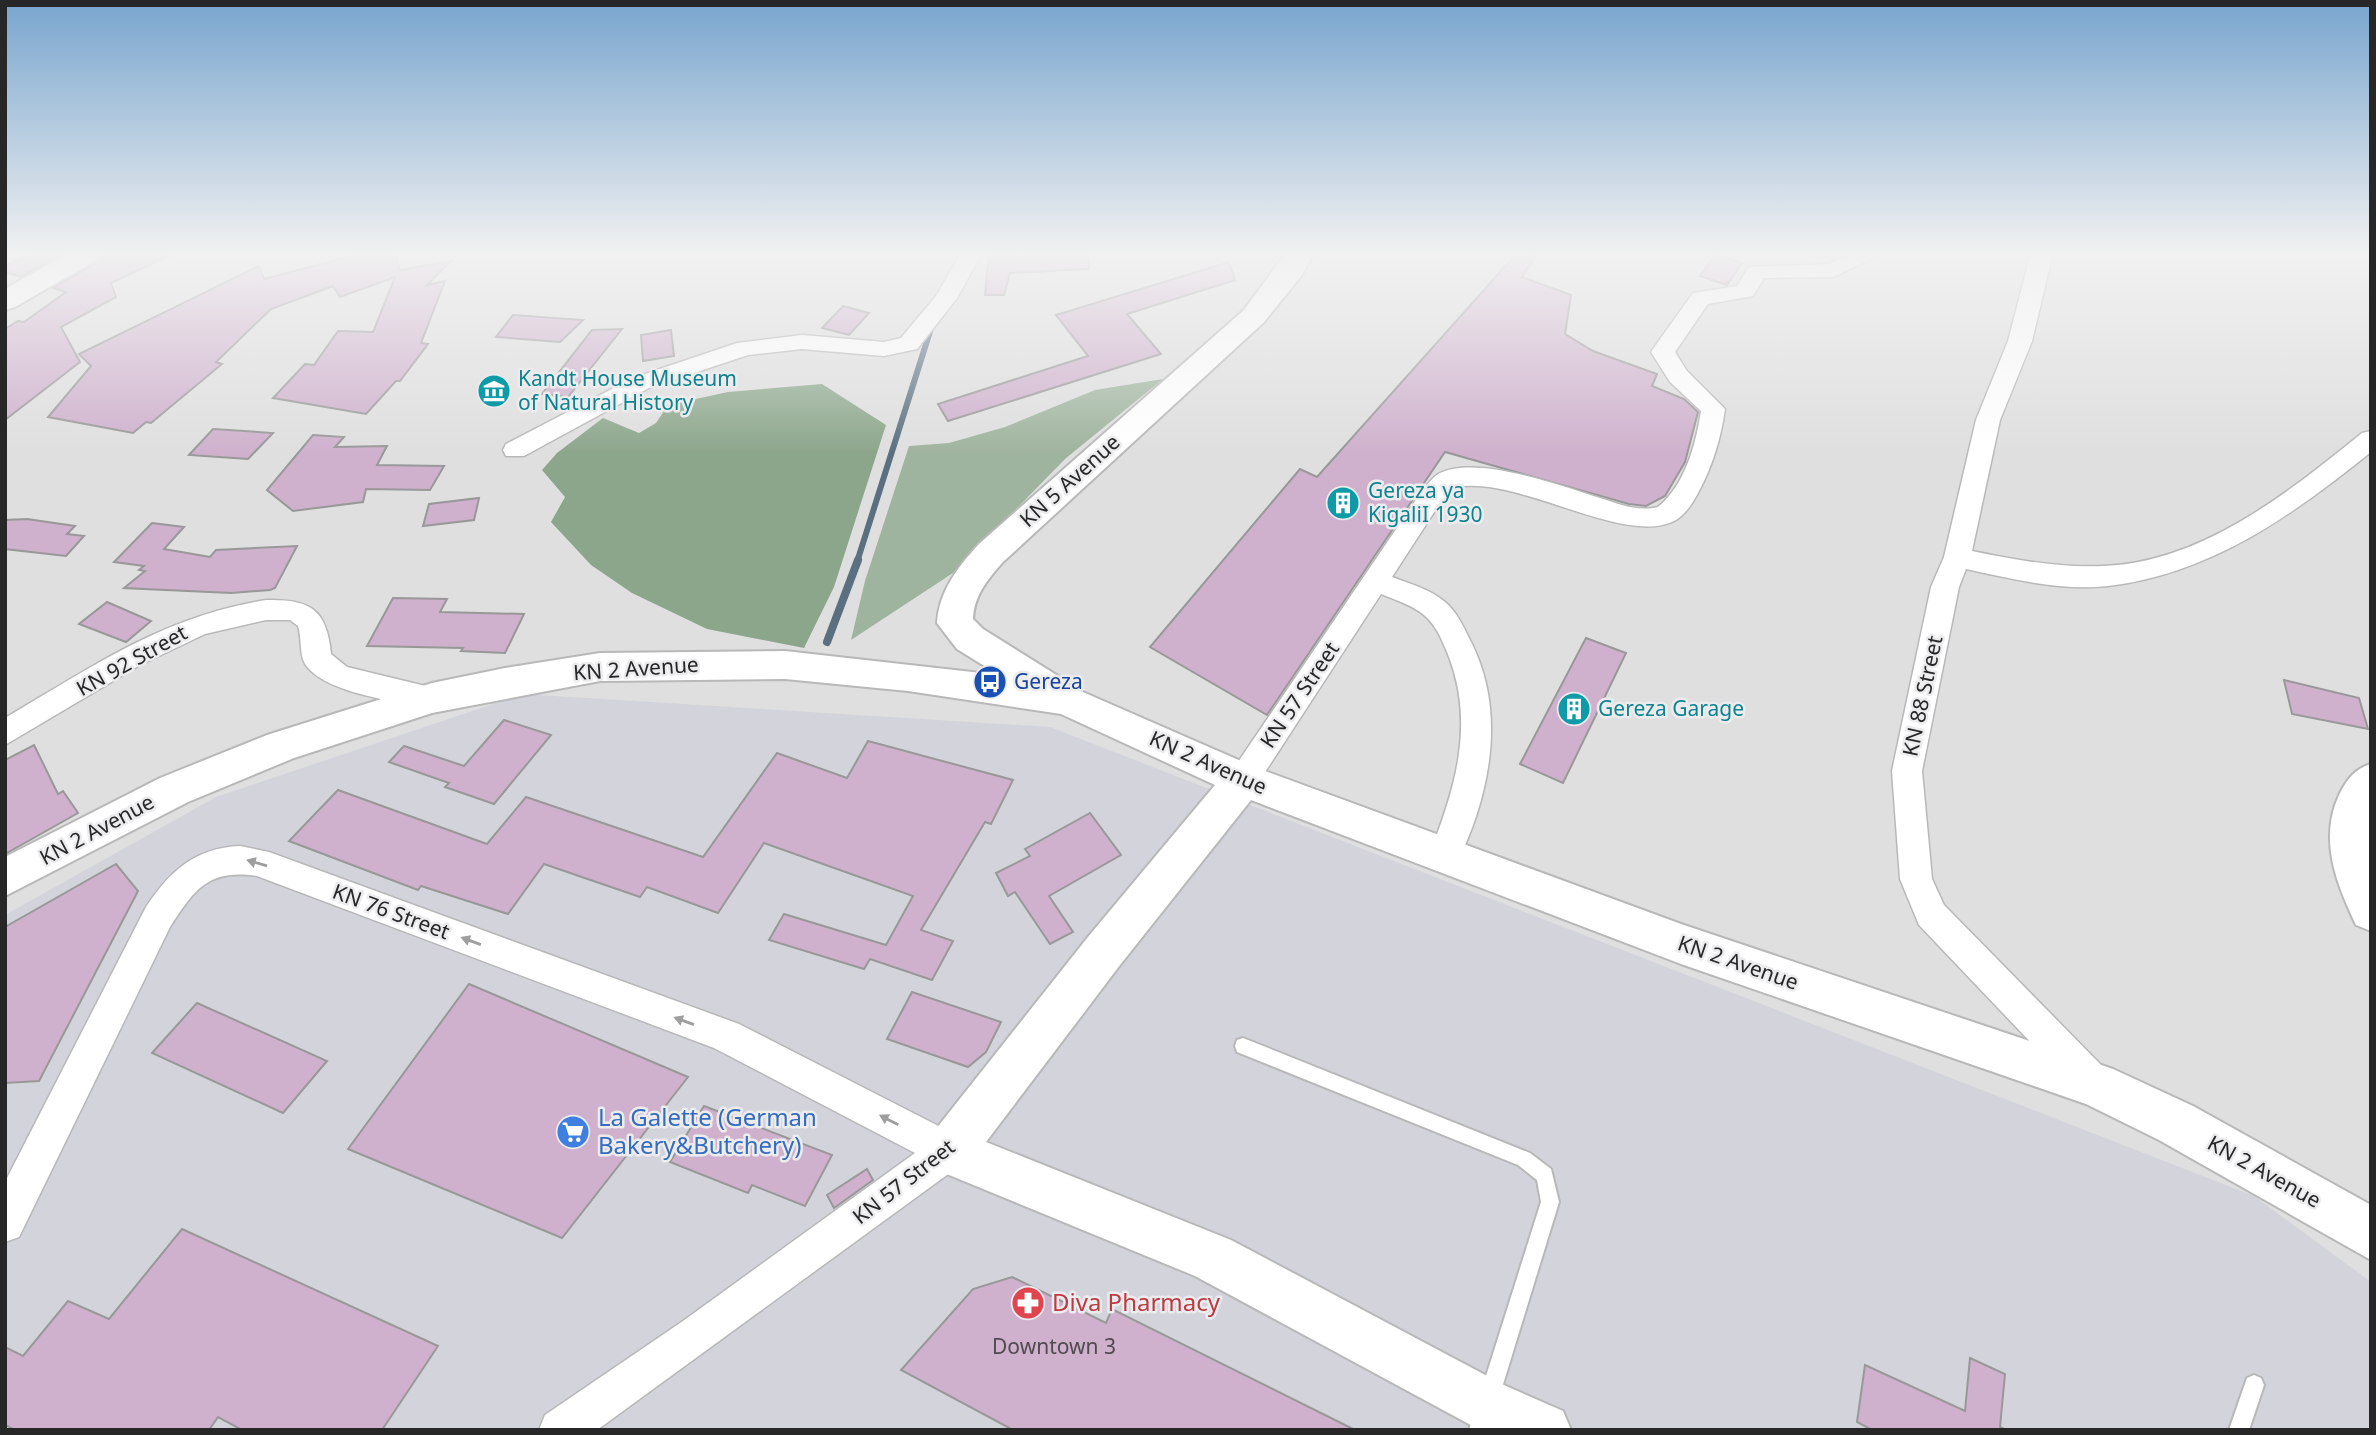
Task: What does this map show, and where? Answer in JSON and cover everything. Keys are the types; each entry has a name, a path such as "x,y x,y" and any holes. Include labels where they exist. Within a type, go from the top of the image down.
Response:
{"main road":[{"name":"KN 5 Avenue","path":"1067,699 970,639 955,622 954,605 969,579 991,552 1250,320"},
{"name":"KN 2 Avenue","path":"5,878 174,790 281,746 432,698 600,667 708,664 797,666 1067,699 1243,780 1681,944 2096,1085 2176,1123 2360,1221"},
{"name":"KN 57 Street","path":"950,1151 1104,951 1243,780"},
{"path":"2371,780 2357,794 2349,823 2353,871 2371,912"},
{"path":"950,1151 1213,1258 1483,1417 1544,1430"}],"street":[{"path":"515,450 641,383 745,348 802,342 884,349 909,344 928,320"},
{"name":"KN 57 Street","path":"1243,780 1433,494 1449,480 1469,476 1507,482 1634,518 1650,518 1668,513 1680,502 1703,454 1713,409 1681,379 1663,352 1685,320"},
{"name":"KN 88 Street","path":"2025,320 2020,341 1988,420 1957,557 1945,587 1907,771 1916,879 1931,915 2096,1085"},
{"path":"1957,557 2065,576 2126,574 2168,566 2283,509 2371,439"},
{"path":"1375,582 1435,609 1449,626 1463,656 1476,701 1479,731 1476,764 1461,814 1444,855"},
{"name":"KN 92 Street","path":"5,733 161,640 219,618 257,611 285,609 302,614 313,626 317,660 338,676 432,698"},
{"name":"KN 76 Street","path":"5,1223 158,917 188,875 222,860 258,862 726,1036 950,1151"},
{"name":"KN 57 Street","path":"560,1430 697,1335 950,1151"}],"lane":[{"path":"1243,1046 1524,1159 1545,1175 1550,1202 1483,1417"},
{"path":"2239,1430 2254,1385"}],"shaded area":[{"path":"523,694 1050,727 2254,1196 2371,1282 2371,1430 5,1430 5,915 216,797"}],"green space":[{"path":"1163,379 1065,459 956,571 851,640 865,581 909,446 949,443 1005,427 1095,390"},
{"path":"822,384 886,425 834,587 804,648 707,629 632,593 591,565 551,522 565,497 542,470 557,453 603,418 639,433 656,423 668,405 728,392"}],"building":[{"path":"74,320 61,327 80,362 5,420 5,329 18,321"},
{"path":"149,320 260,320 216,362 222,364 151,423 146,422 133,433 48,417 91,366 79,354"},
{"path":"378,320 430,320 421,343 428,344 400,381 396,381 366,414 273,398 305,364 314,365 338,331 373,332"},
{"path":"509,320 583,320 560,342 496,337"},
{"path":"830,320 863,320 849,335 822,328"},
{"path":"1060,320 1132,320 1161,354 948,421 938,404 1088,356"},
{"name":"Gereza ya KigaliI 1930","path":"1457,320 1567,320 1565,334 1593,351 1657,374 1652,386 1684,399 1698,412 1685,462 1665,496 1646,506 1629,504 1445,452 1267,715 1150,647 1300,469 1317,477"},
{"path":"622,329 568,397 542,394 592,330"},
{"path":"671,330 674,356 643,361 641,335"},
{"path":"213,429 273,433 248,459 189,455"},
{"path":"313,435 344,437 335,447 387,446 377,465 444,466 430,490 366,489 363,502 293,511 267,490"},
{"path":"479,498 474,520 423,526 429,504"},
{"path":"27,519 75,526 67,534 84,536 66,556 5,549 5,520"},
{"path":"152,523 184,527 164,549 210,557 216,550 297,546 275,588 270,590 231,593 124,588 145,571 139,570 144,566 114,562"},
{"path":"393,598 447,599 440,612 524,614 505,653 461,651 463,648 367,646"},
{"path":"107,602 151,621 126,642 79,624"},
{"name":"Gereza Garage","path":"1586,638 1626,653 1563,783 1520,764"},
{"path":"2284,680 2359,698 2368,729 2292,714"},
{"path":"504,720 551,735 494,804 445,787 449,783 389,762 404,746 464,766"},
{"path":"868,741 1013,780 991,824 985,822 921,930 953,941 932,980 870,959 864,969 769,940 784,914 886,945 913,896 764,843 718,913 647,887 640,897 544,864 508,914 421,886 418,890 289,841 338,790 487,844 526,797 703,857 777,753 847,778"},
{"path":"34,745 58,794 63,791 78,813 5,854 5,760"},
{"path":"1090,813 1121,855 1049,896 1073,932 1050,944 1015,892 1008,896 996,873 1030,856 1025,849"},
{"path":"116,864 138,891 39,1081 5,1083 5,927"},
{"path":"469,984 688,1077 562,1238 348,1149"},
{"path":"912,992 1001,1022 986,1052 968,1067 887,1039"},
{"path":"197,1003 327,1061 283,1113 152,1053"},
{"path":"704,1106 832,1155 805,1206 752,1185 748,1193 670,1162"},
{"path":"867,1169 873,1180 834,1208 827,1195"},
{"path":"182,1229 438,1346 382,1430 242,1430 218,1417 209,1430 15,1430 5,1425 5,1347 23,1356 68,1301 109,1319"},
{"path":"1012,1277 1106,1323 1112,1309 1355,1430 1013,1430 901,1370 973,1289"},
{"path":"1970,1358 2005,1374 2000,1427 2006,1430 1872,1430 1857,1422 1865,1365 1965,1411"}],"waterway":[{"path":"857,562 933,322"},
{"path":"827,642 858,560"}],"place":[{"name":"Kandt House Museum of Natural History","path":"494,391"},
{"name":"Gereza ya KigaliI 1930","path":"1343,503"},
{"name":"Gereza","path":"990,682"},
{"name":"Gereza Garage","path":"1574,709"},
{"name":"La Galette (German Bakery&Butchery)","path":"573,1132"},
{"name":"Diva Pharmacy","path":"1028,1303"}]}
